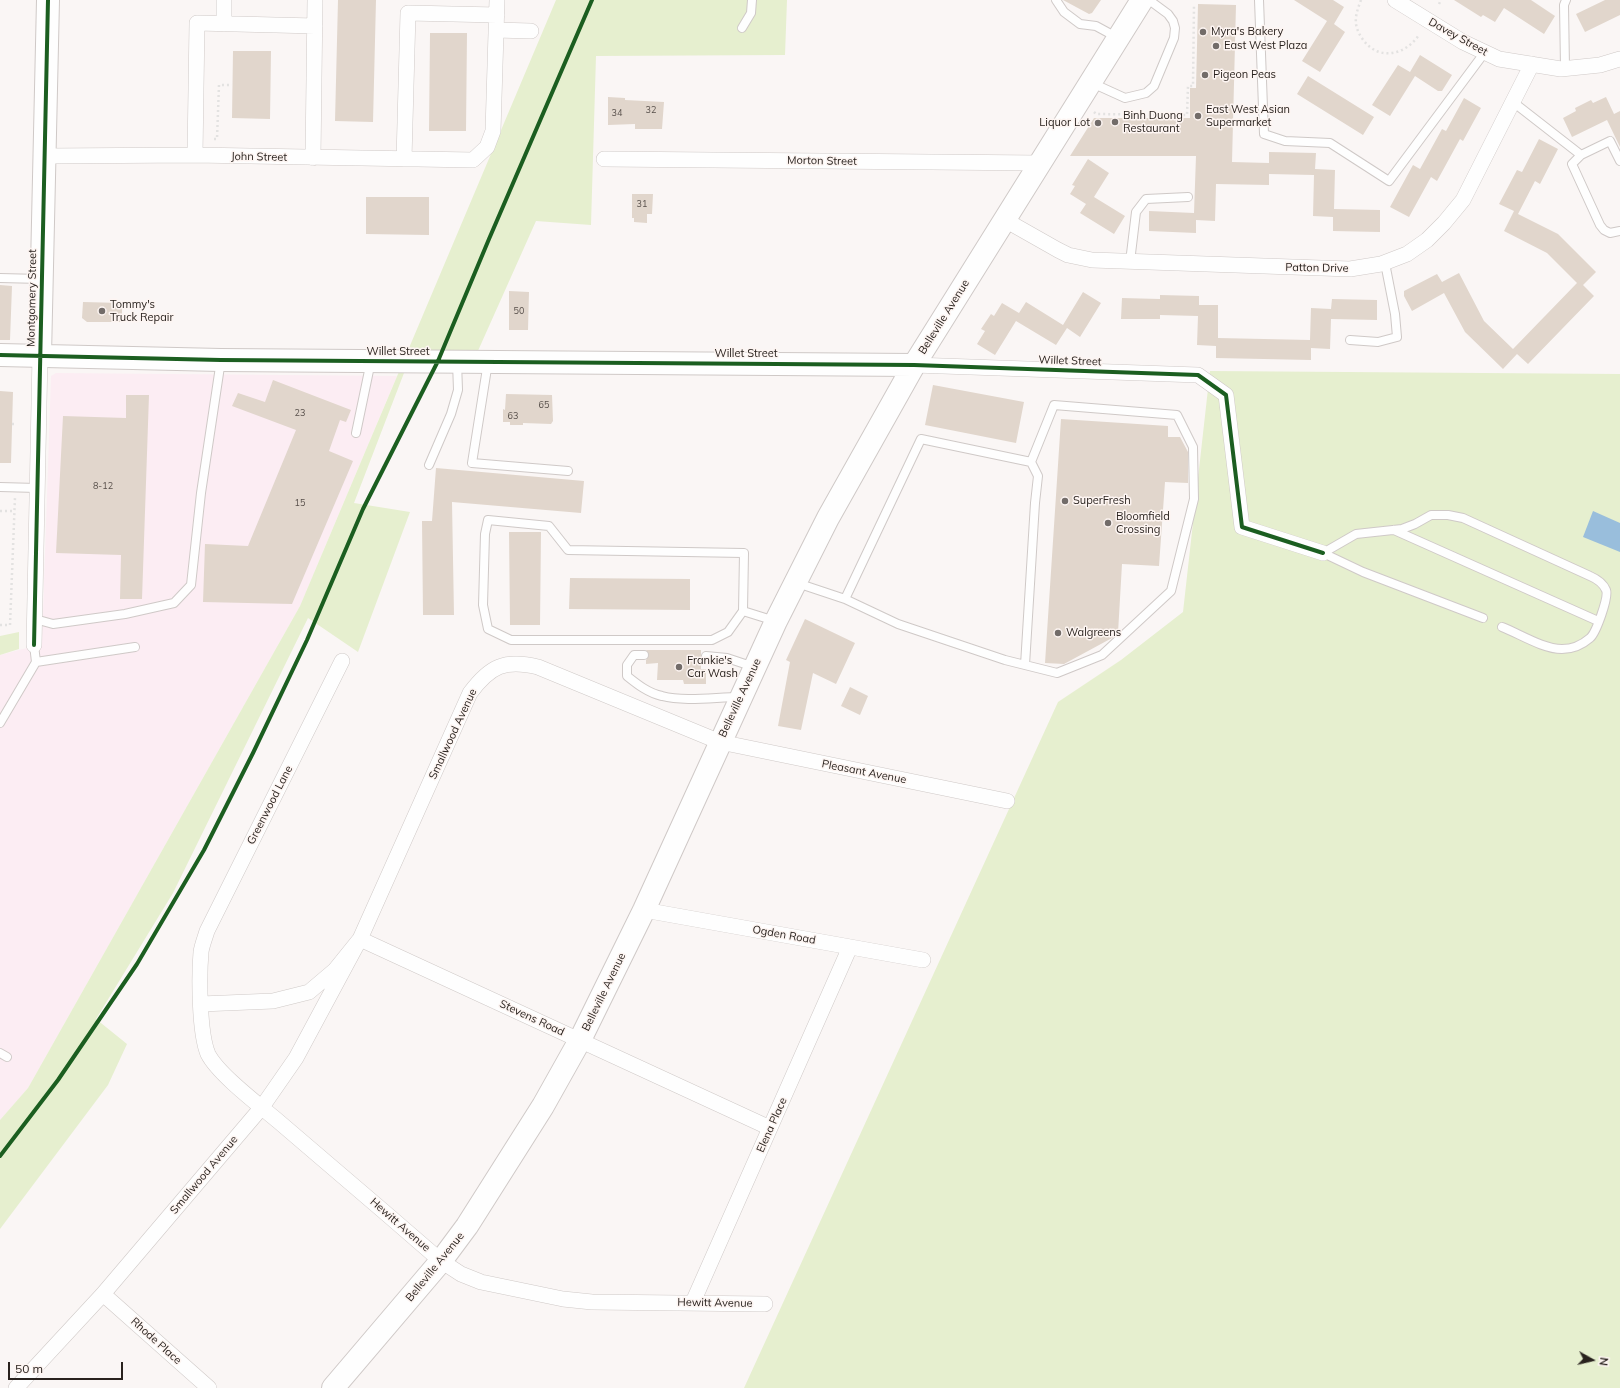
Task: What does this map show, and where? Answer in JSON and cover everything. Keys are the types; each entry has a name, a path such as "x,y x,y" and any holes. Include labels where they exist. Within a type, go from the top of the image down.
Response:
{"main road":[{"name":"Montgomery Street","path":"40,355 48,0"},
{"name":"Belleville Avenue","path":"333,1388 441,1261 467,1226 507,1164 580,1040 644,910 776,621 828,518 914,365 1142,0"},
{"name":"Willet Street","path":"0,355 222,360 914,365"}],"street":[{"path":"224,0 224,24"},
{"path":"312,158 315,0"},
{"name":"Davey Street","path":"1395,0 1463,42 1499,59 1565,68 1600,66 1620,59"},
{"path":"404,159 408,6 497,7 496,30 531,31"},
{"path":"195,156 197,23 315,26"},
{"name":"John Street","path":"44,156 195,156 473,160 487,147 493,131 496,30"},
{"name":"Patton Drive","path":"1005,220 1068,255 1092,260 1350,269 1385,263 1407,254 1427,240 1444,223 1463,200 1532,64"},
{"name":"Morton Street","path":"604,159 1040,163"},
{"name":"Montgomery Street","path":"34,645 40,355"},
{"name":"Willet Street","path":"914,365 1198,375 1226,395 1242,527 1323,553"},
{"name":"Greenwood Lane","path":"202,950 207,931 342,661"},
{"name":"Smallwood Avenue","path":"16,1388 103,1294 262,1107 296,1058 360,939 470,693 481,679 494,669 508,663 523,663 538,667 720,742"},
{"name":"Pleasant Avenue","path":"720,742 1007,801"},
{"name":"Ogden Road","path":"644,910 923,960"},
{"name":"Smallwood Avenue","path":"201,1004 273,1001 309,992 335,970 360,939"},
{"name":"Stevens Road","path":"360,939 770,1128"},
{"name":"Elena Place","path":"693,1302 850,947"},
{"name":"Hewitt Avenue","path":"202,950 200,972 201,1004 204,1040 209,1055 224,1073 262,1107 441,1261 461,1274 481,1282 563,1299 592,1302 765,1304"},
{"name":"Rhode Place","path":"103,1294 209,1388"}],"lane":[{"path":"742,28 751,13 752,0"},
{"path":"1056,0 1064,12 1080,24 1096,26 1119,38"},
{"path":"1091,82 1125,98 1146,93 1154,86 1174,38 1175,28 1173,21 1168,14 1149,0"},
{"path":"1259,0 1264,134 1285,141 1330,143 1389,181 1484,52"},
{"path":"1565,68 1564,5 1566,0"},
{"path":"1512,102 1581,155"},
{"path":"1620,161 1610,142 1581,155 1572,164 1600,226 1610,233 1620,231"},
{"path":"1130,262 1136,212 1146,199 1188,197"},
{"path":"1350,340 1378,342 1397,337 1395,314 1385,263"},
{"path":"0,278 41,279"},
{"path":"35,619 53,624 132,612 174,603 191,585 201,493 222,360"},
{"path":"356,433 371,361"},
{"path":"429,465 451,414 458,390 457,361"},
{"path":"488,361 472,463 568,471"},
{"path":"796,582 845,599 898,624 1005,660 1025,665 1057,673 1102,655 1171,591 1194,499 1193,447 1177,415 1054,405 1031,462 1038,476 1035,502 1025,665"},
{"path":"845,599 921,439 1031,462"},
{"path":"0,487 37,488"},
{"path":"1323,553 1356,534 1402,529 1431,515 1448,515 1463,518 1600,581 1606,590 1606,600 1592,637 1576,647 1563,649 1549,647 1502,627"},
{"path":"488,520 549,526 568,550 744,553 743,611 728,632 712,640 511,640 488,629 483,605 484,534 488,520"},
{"path":"1393,530 1598,621"},
{"path":"1323,553 1363,572 1483,618"},
{"path":"743,611 776,621"},
{"path":"0,723 3,711 36,662 34,645"},
{"path":"36,662 135,647"},
{"path":"644,655 634,655 627,665 626,676 648,691 662,696 686,698 741,697"},
{"path":"706,656 727,658 754,668"}],"path":[{"path":"1361,0 1356,15 1356,25 1363,39 1374,51 1395,53 1411,45 1419,35"},
{"path":"1439,4 1441,0"},
{"path":"212,139 217,139 219,85 232,85"},
{"path":"12,424 17,424"},
{"path":"0,624 10,625 15,495"},
{"path":"0,511 15,511"}],"shaded area":[{"path":"56,373 397,376 300,606 28,1088 0,1120 0,655 42,644 51,376"}],"green space":[{"path":"556,0 787,0 785,55 596,56 591,225 536,221 473,362 404,373 354,503 410,512 358,652 308,618 173,893 96,1019 127,1044 108,1085 0,1229 0,1120 28,1088 300,606"},
{"path":"1210,371 1620,374 1620,1388 744,1388 1058,702 1121,660 1183,612"},
{"path":"19,632 19,649 0,655 0,636"}],"water":[{"path":"1593,511 1620,523 1620,552 1583,537"}],"building":[{"path":"338,0 376,0 373,122 335,121"},
{"path":"1063,0 1101,0 1092,13 1089,14"},
{"path":"1294,0 1333,0 1344,7 1334,24 1345,32 1320,72 1302,61 1327,21"},
{"path":"1454,0 1531,0 1555,16 1544,34 1504,8 1495,22 1483,15 1481,17"},
{"path":"1605,0 1620,0 1620,15 1585,32 1576,14"},
{"name":"East West Plaza","path":"1198,4 1236,5 1232,162 1269,163 1269,152 1316,153 1315,169 1335,170 1334,209 1380,210 1380,232 1333,231 1333,217 1313,216 1314,175 1269,174 1269,185 1216,184 1215,221 1196,220 1196,233 1149,231 1149,211 1194,213 1196,156 1070,156 1094,118 1190,118 1190,88 1196,88"},
{"path":"430,33 467,33 466,131 429,131"},
{"path":"233,51 271,51 270,119 232,118"},
{"path":"1420,55 1452,75 1442,91 1438,91 1415,76 1390,116 1372,105 1398,65 1410,72"},
{"path":"1308,76 1374,117 1363,135 1297,94"},
{"path":"608,97 625,98 625,100 664,102 662,129 635,129 635,124 608,125"},
{"path":"1606,97 1614,114 1620,111 1620,147 1607,120 1572,137 1563,118 1576,111 1575,108 1591,100 1593,103"},
{"path":"1464,98 1481,108 1463,141 1460,139 1437,181 1431,177 1409,217 1390,207 1413,165 1420,169 1442,129 1446,131"},
{"path":"1539,139 1558,149 1540,184 1535,181 1518,214 1558,234 1596,272 1583,285 1594,296 1528,364 1517,354 1503,369 1465,332 1444,293 1412,311 1404,296 1404,291 1437,274 1442,282 1459,273 1484,321 1513,349 1577,283 1547,253 1504,231 1514,211 1499,204 1517,170 1522,172"},
{"path":"1088,159 1109,173 1094,197 1125,216 1114,234 1080,213 1086,204 1070,194 1075,186 1072,185"},
{"path":"632,194 653,194 652,214 647,214 647,223 634,222 634,218 632,218"},
{"path":"366,197 429,197 429,235 366,234"},
{"path":"0,285 12,286 10,340 0,340"},
{"path":"509,291 529,292 528,330 509,330"},
{"path":"1083,292 1101,303 1080,337 1067,328 1056,345 1016,321 995,355 977,344 985,331 981,329 991,314 994,316 1002,303 1019,313 1026,302 1063,325"},
{"path":"1160,295 1199,296 1199,305 1218,305 1218,338 1310,340 1311,308 1331,309 1332,299 1377,300 1377,320 1331,319 1330,349 1311,348 1311,360 1216,358 1216,346 1197,345 1198,316 1160,315 1160,319 1121,319 1122,298 1160,299"},
{"name":"Tommy's Truck Repair","path":"83,302 122,303 122,322 87,322 82,318"},
{"path":"273,380 351,410 346,422 340,420 329,451 353,461 292,604 203,602 205,544 248,546 296,430 232,406 238,393 265,402"},
{"path":"933,385 1024,402 1016,443 925,425"},
{"path":"0,391 13,392 11,463 0,463"},
{"path":"506,394 552,395 553,421 551,424 523,423 523,425 510,425 510,422 503,422 503,409 505,410"},
{"path":"126,395 149,395 142,599 120,599 121,555 56,553 63,416 126,418"},
{"name":"Bloomfield Crossing","path":"1061,419 1168,426 1168,437 1180,437 1188,452 1188,483 1165,482 1159,566 1122,564 1118,633 1112,638 1064,664 1045,663"},
{"path":"436,468 584,481 581,513 452,502 454,615 423,615 422,521 432,521"},
{"path":"509,532 541,532 540,625 510,625"},
{"path":"570,578 690,579 690,610 569,609"},
{"path":"805,619 855,643 836,684 813,673 801,730 778,726 790,662 786,660"},
{"name":"Frankie's Car Wash","path":"646,650 701,650 701,669 706,669 706,684 684,684 683,680 657,680 658,663 646,664 646,660 649,655"},
{"path":"850,687 868,696 860,715 841,706"}],"cycle path":[{"path":"34,645 48,0"},
{"path":"0,1156 58,1080 137,964 204,850 253,753 307,640 363,509 438,361 592,0"},
{"path":"0,355 221,360 914,365 1198,375 1226,395 1242,527 1323,553"}],"place":[{"name":"Myra's Bakery","path":"1203,32"},
{"name":"East West Plaza","path":"1216,46"},
{"name":"Pigeon Peas","path":"1205,75"},
{"name":"East West Asian Supermarket","path":"1198,116"},
{"name":"Binh Duong Restaurant","path":"1115,122"},
{"name":"Liquor Lot","path":"1098,123"},
{"name":"Tommy's Truck Repair","path":"102,311"},
{"name":"SuperFresh","path":"1065,501"},
{"name":"Bloomfield Crossing","path":"1108,523"},
{"name":"Walgreens","path":"1058,633"},
{"name":"Frankie's Car Wash","path":"679,667"}]}
